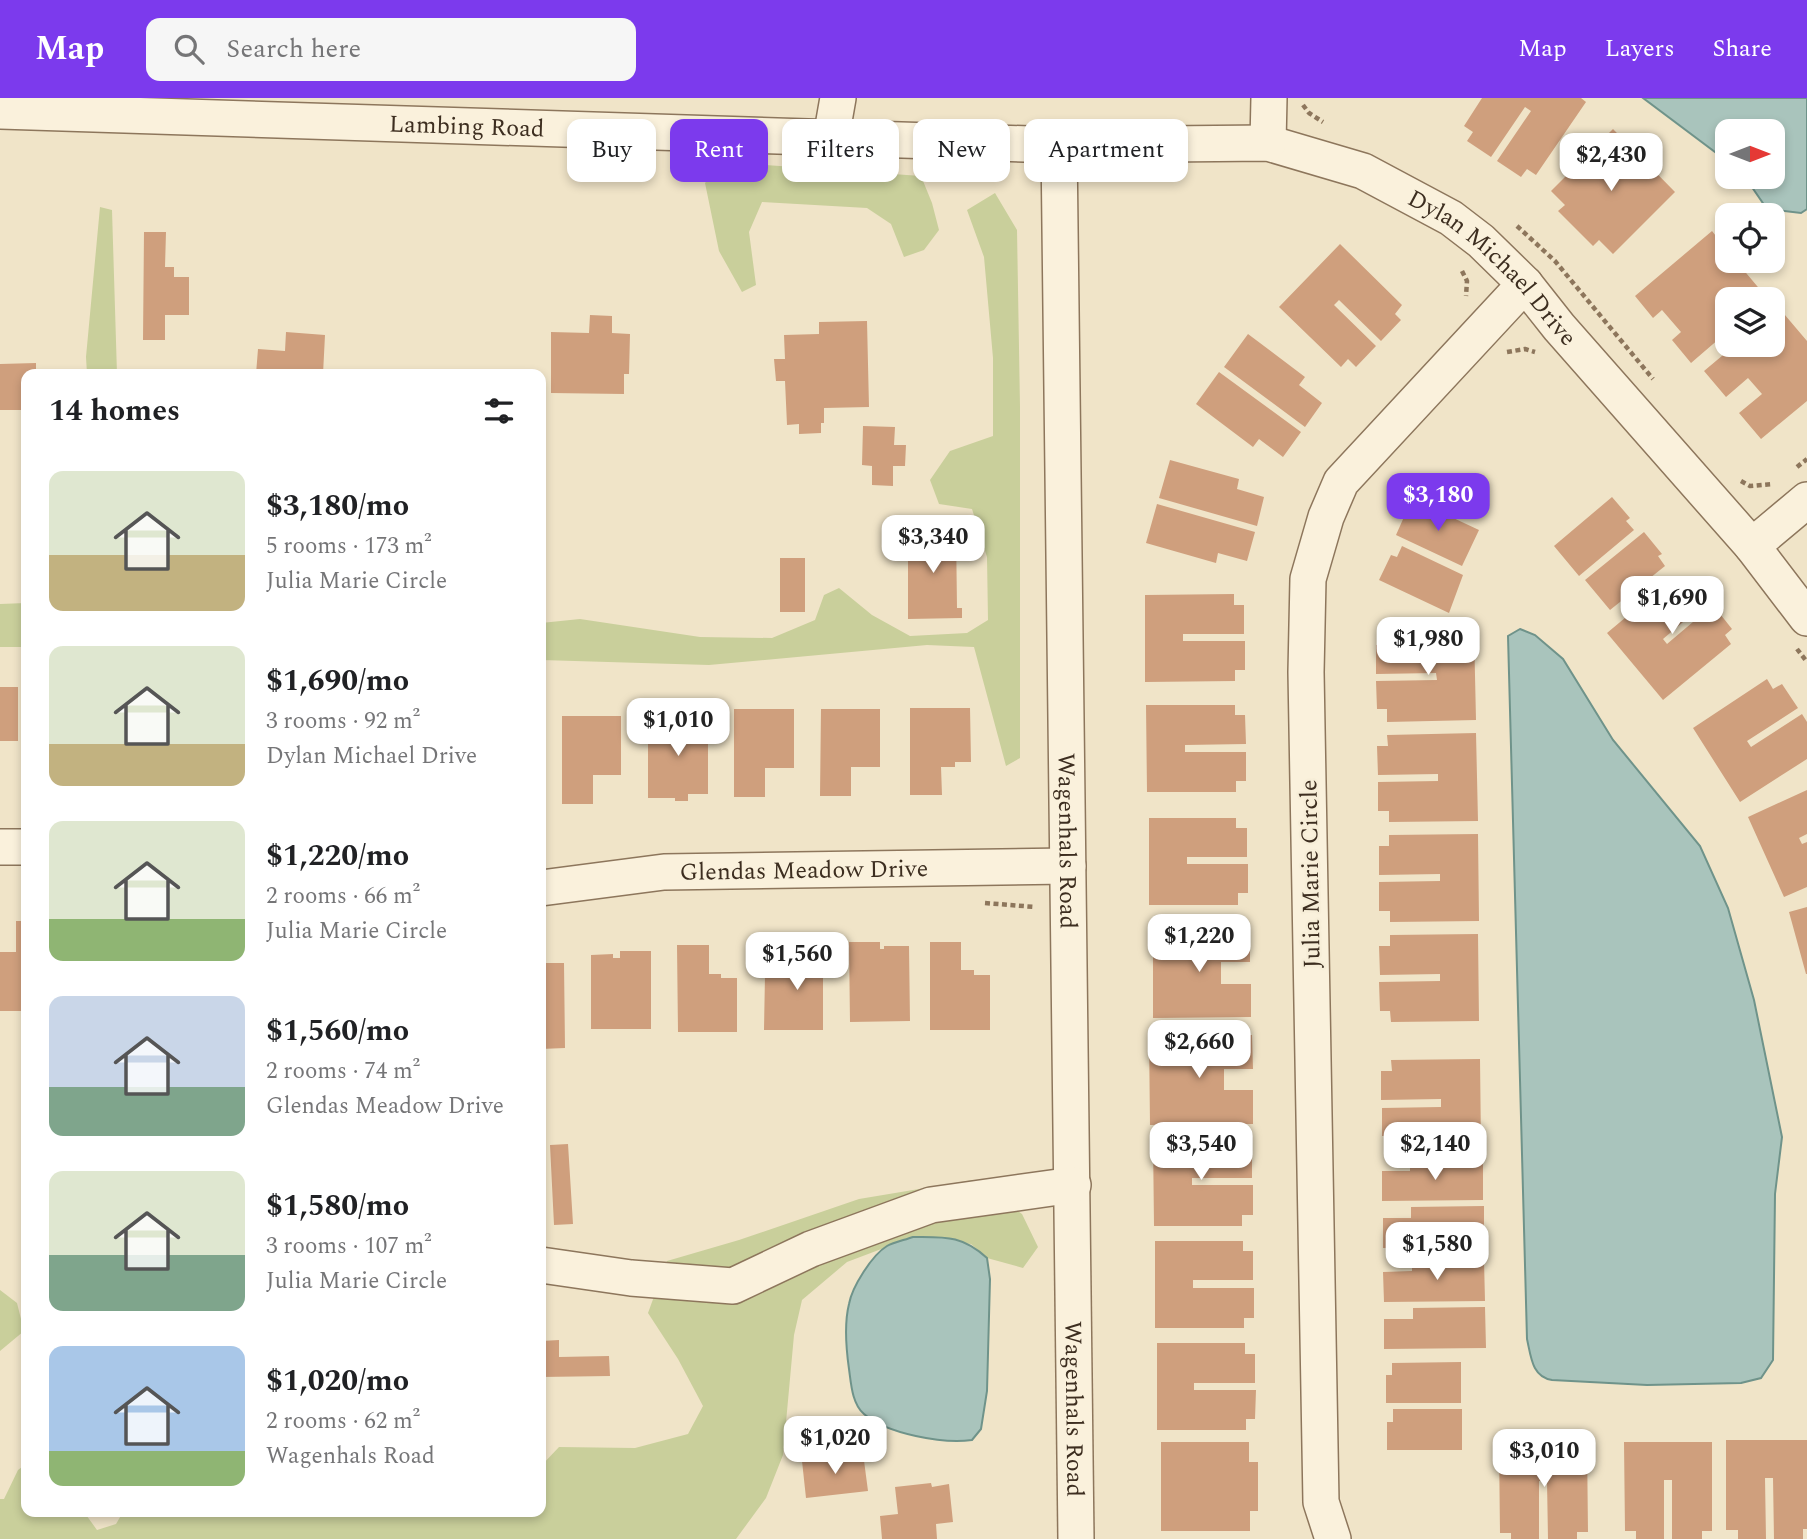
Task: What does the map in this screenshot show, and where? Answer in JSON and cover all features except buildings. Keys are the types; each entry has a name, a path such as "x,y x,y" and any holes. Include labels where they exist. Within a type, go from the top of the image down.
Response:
{"street":[{"path":"834,119 838,98"},
{"path":"1268,142 1269,98"},
{"name":"Lambing Road","path":"0,111 782,136"},
{"name":"Lambing Road","path":"899,140 1024,144"},
{"name":"Dylan Michael Drive","path":"1188,143 1268,142 1363,171 1451,218 1481,241 1525,284 1568,337 1752,546 1807,618"},
{"name":"Wagenhals Road","path":"1059,182 1076,1539"},
{"name":"Julia Marie Circle","path":"1333,1539 1321,1502 1306,672 1308,579 1326,517 1341,482 1525,284"},
{"path":"1752,546 1807,500"},
{"path":"0,847 21,847"},
{"name":"Glendas Meadow Drive","path":"546,887 664,872 1068,866"},
{"path":"546,1266 631,1278 733,1286 811,1249 931,1205 1073,1185"}],"path":[{"path":"1502,359 1508,353"}],"green space":[{"path":"768,165 782,166 782,182 899,182 899,174 913,175 913,182 923,182 939,230 924,250 904,257 891,224 867,208 762,202 749,232 756,285 742,292 719,251 705,183 768,182"},
{"path":"995,193 1017,230 1020,758 1006,766 974,647 927,645 709,665 546,660 546,622 580,619 700,637 772,638 815,620 824,595 839,588 872,615 910,636 967,633 988,620 987,557 972,509 939,504 930,480 950,451 993,436 993,358 984,257 967,210"},
{"path":"100,207 112,210 117,369 87,369"},
{"path":"21,603 21,647 0,647 0,604"},
{"path":"973,1180 1022,1214 1038,1247 1023,1268 987,1258 971,1244 913,1237 847,1262 802,1300 794,1335 783,1455 766,1498 736,1539 0,1539 0,1499 4,1499 21,1468 21,1517 88,1517 97,1530 116,1524 120,1517 546,1517 546,1461 559,1447 635,1448 688,1434 703,1406 678,1359 648,1313 667,1261 739,1240 859,1199"},
{"path":"0,1290 17,1303 21,1334 0,1351"}],"water":[{"path":"1643,98 1807,98 1807,209 1801,213 1785,211 1785,203 1763,203 1753,189 1785,189 1785,119 1715,119 1715,152"},
{"path":"1520,629 1535,635 1563,659 1613,740 1700,846 1728,908 1754,1000 1782,1137 1775,1194 1773,1360 1761,1378 1741,1383 1647,1385 1552,1380 1540,1375 1531,1359 1527,1339 1508,636"},
{"path":"913,1237 961,1241 987,1258 990,1279 987,1391 981,1429 972,1440 931,1439 886,1427 864,1414 855,1399 850,1381 846,1336 851,1297 863,1272 881,1250"}]}
